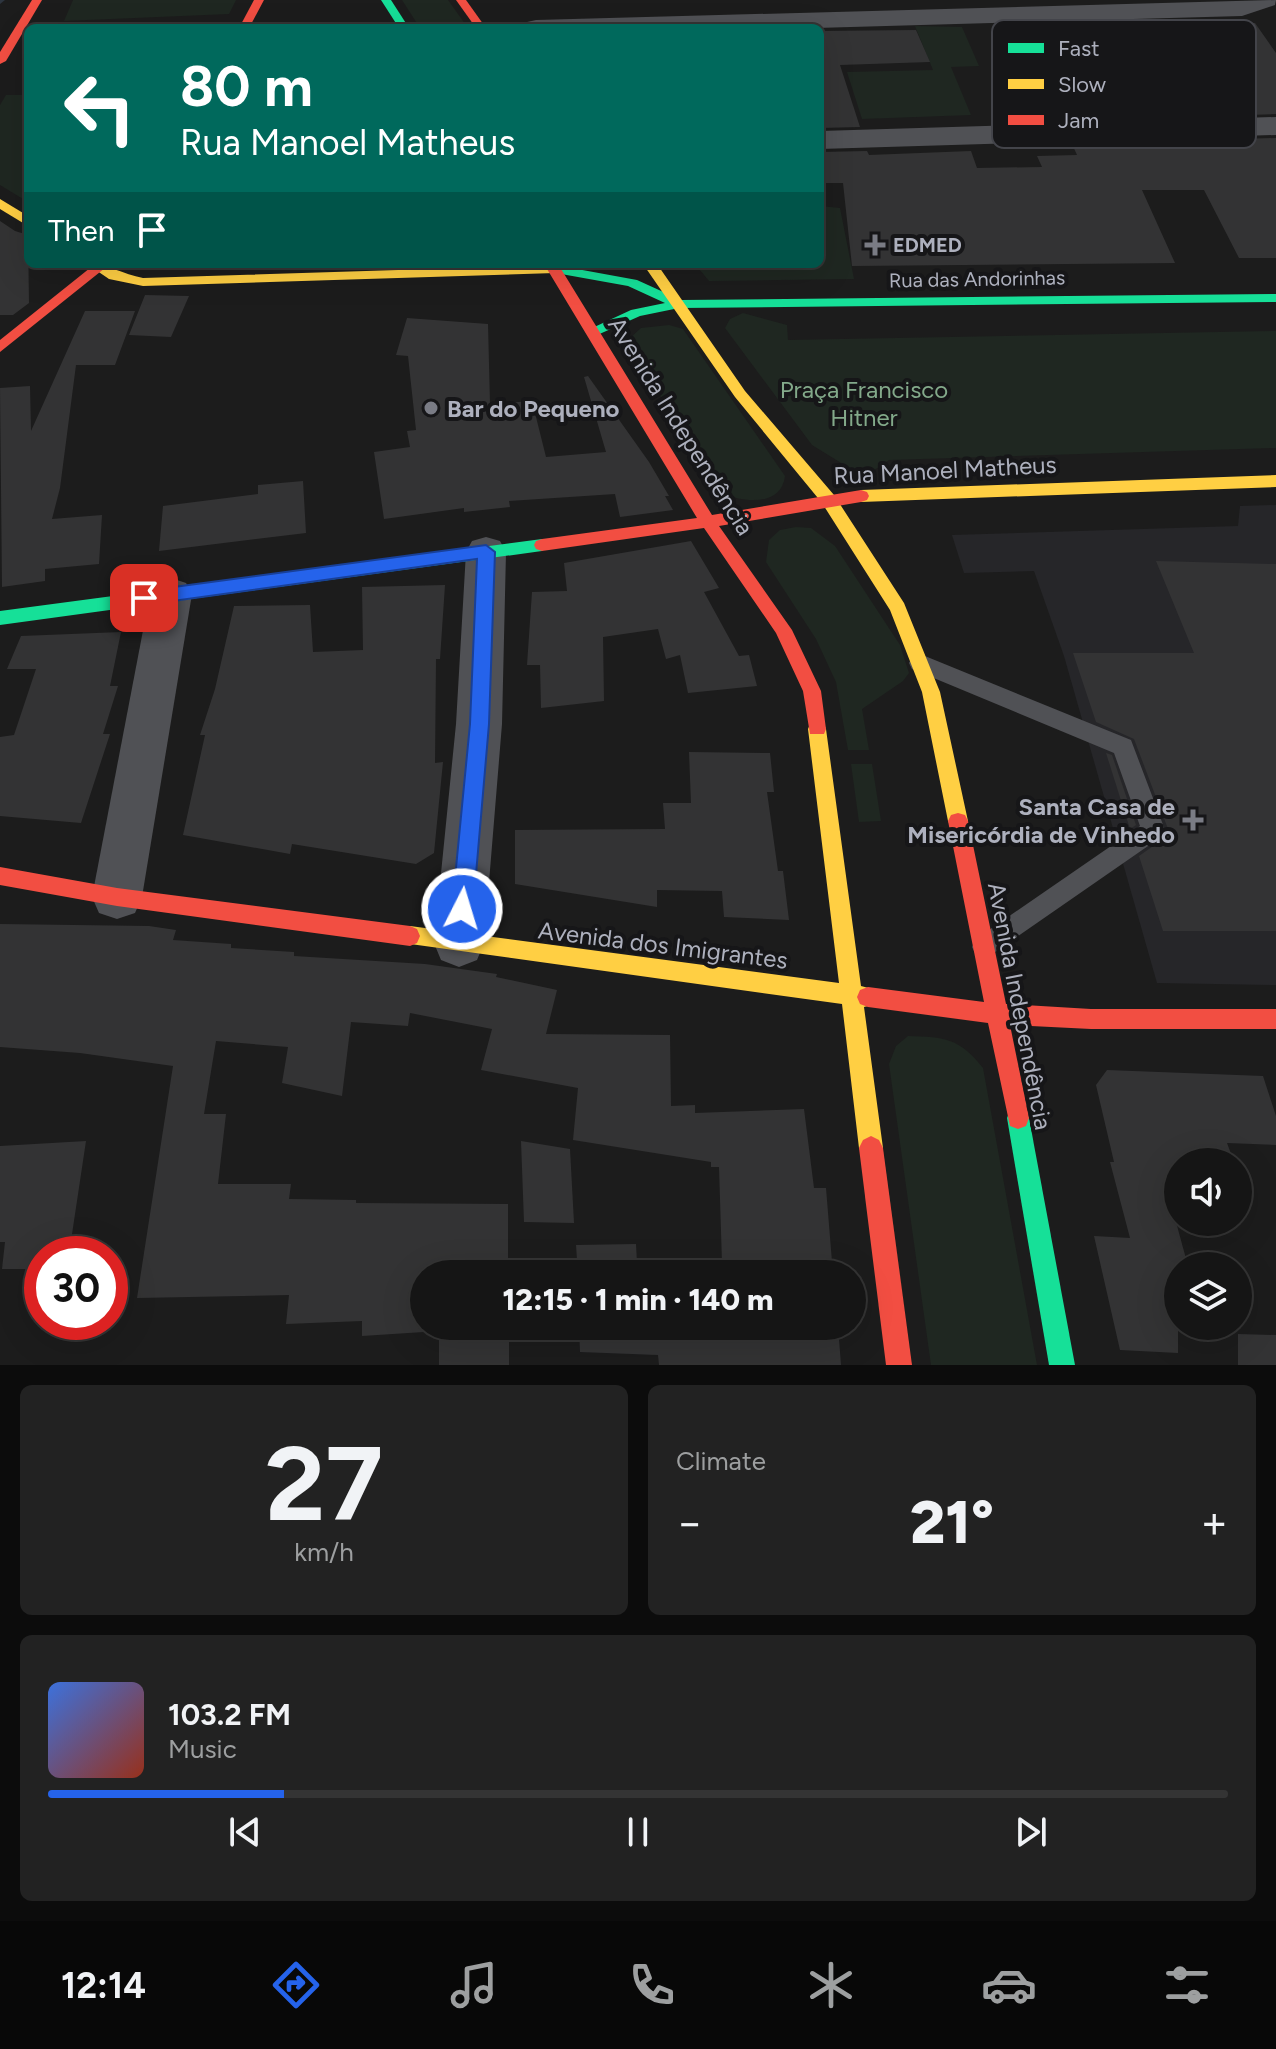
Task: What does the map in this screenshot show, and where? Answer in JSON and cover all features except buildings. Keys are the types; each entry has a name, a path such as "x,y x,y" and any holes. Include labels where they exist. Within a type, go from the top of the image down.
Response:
{"main road":[{"path":"0,61 37,0"},
{"path":"246,24 259,0"},
{"path":"386,0 401,24"},
{"path":"461,0 478,24"},
{"path":"0,203 24,219"},
{"path":"0,347 95,268"},
{"path":"103,268 114,276 143,282 526,268"},
{"name":"Avenida Independência","path":"554,268 708,522 783,630 812,691 899,1365"},
{"path":"559,268 649,286 679,304"},
{"name":"Avenida Independência","path":"653,268 740,394 828,499 898,608 931,692 999,1014 1062,1365"},
{"name":"Rua das Andorinhas","path":"595,332 662,304 1276,298"},
{"name":"Rua Manoel Matheus","path":"0,618 708,522 865,495 1276,481"},
{"name":"Avenida dos Imigrantes","path":"0,876 117,897 999,1014 1091,1019 1276,1019"}],"street":[{"path":"656,24 1254,4 1276,26"},
{"path":"1256,127 1276,126"},
{"path":"824,140 992,135"},
{"path":"459,943 479,724 486,552"},
{"path":"117,897 171,594"}],"lane":[{"path":"920,663 1123,747 1153,830 985,947"}],"shaded area":[{"name":"Santa Casa de Misericórdia de Vinhedo","path":"1276,505 1276,985 1157,983 1064,656 1034,571 964,573 952,535 1238,526 1240,506"}],"green space":[{"path":"73,0 236,0 229,14 64,21"},
{"path":"402,0 448,0 465,24 417,24"},
{"path":"915,26 962,27 979,66 951,67 971,115 862,119 847,72 933,70"},
{"path":"6,95 24,95 24,200 0,185 0,105"},
{"path":"824,206 840,208 854,279 709,281 698,268 824,268"},
{"name":"Praça Francisco Hitner","path":"743,313 787,325 788,340 1276,331 1276,448 889,460 864,477 812,445 725,328 730,319"},
{"path":"669,325 683,329 785,476 777,493 761,500 722,494 629,346 628,340 641,328"},
{"path":"811,528 835,546 900,645 909,673 903,681 862,709 869,750 848,750 836,682 816,639 766,562 769,540 780,530"},
{"path":"851,764 872,764 881,821 859,822"},
{"path":"908,1036 950,1041 966,1050 983,1068 1037,1365 931,1365 889,1064 896,1046"}],"traffic: fast":[{"path":"386,0 401,24"},
{"path":"555,269 632,283 677,303"},
{"path":"679,304 1276,298"},
{"path":"595,332 636,313 679,304"},
{"path":"0,618 542,545"},
{"path":"1018,1118 1062,1365"}],"traffic: slow":[{"path":"0,203 24,219"},
{"path":"101,268 114,276 143,282 555,269"},
{"path":"653,268 740,394 828,499 898,608 931,692 958,821"},
{"path":"861,496 1276,481"},
{"path":"817,729 871,1148"},
{"path":"410,936 868,997"}],"traffic: jam":[{"path":"0,61 37,0"},
{"path":"246,24 259,0"},
{"path":"461,0 478,24"},
{"path":"0,347 98,268"},
{"path":"553,268 708,522 783,630 812,691 817,729"},
{"path":"542,545 708,522 861,496"},
{"path":"958,821 1018,1118"},
{"path":"0,876 117,897 410,936"},
{"path":"868,997 999,1014 1091,1019 1276,1019"},
{"path":"871,1148 899,1365"}],"place":[{"name":"EDMED","path":"875,245"},
{"name":"Bar do Pequeno","path":"431,408"},
{"name":"Santa Casa de Misericórdia de Vinhedo","path":"1193,820"}],"route":[{"path":"144,598 486,552 479,724 462,909"}]}
